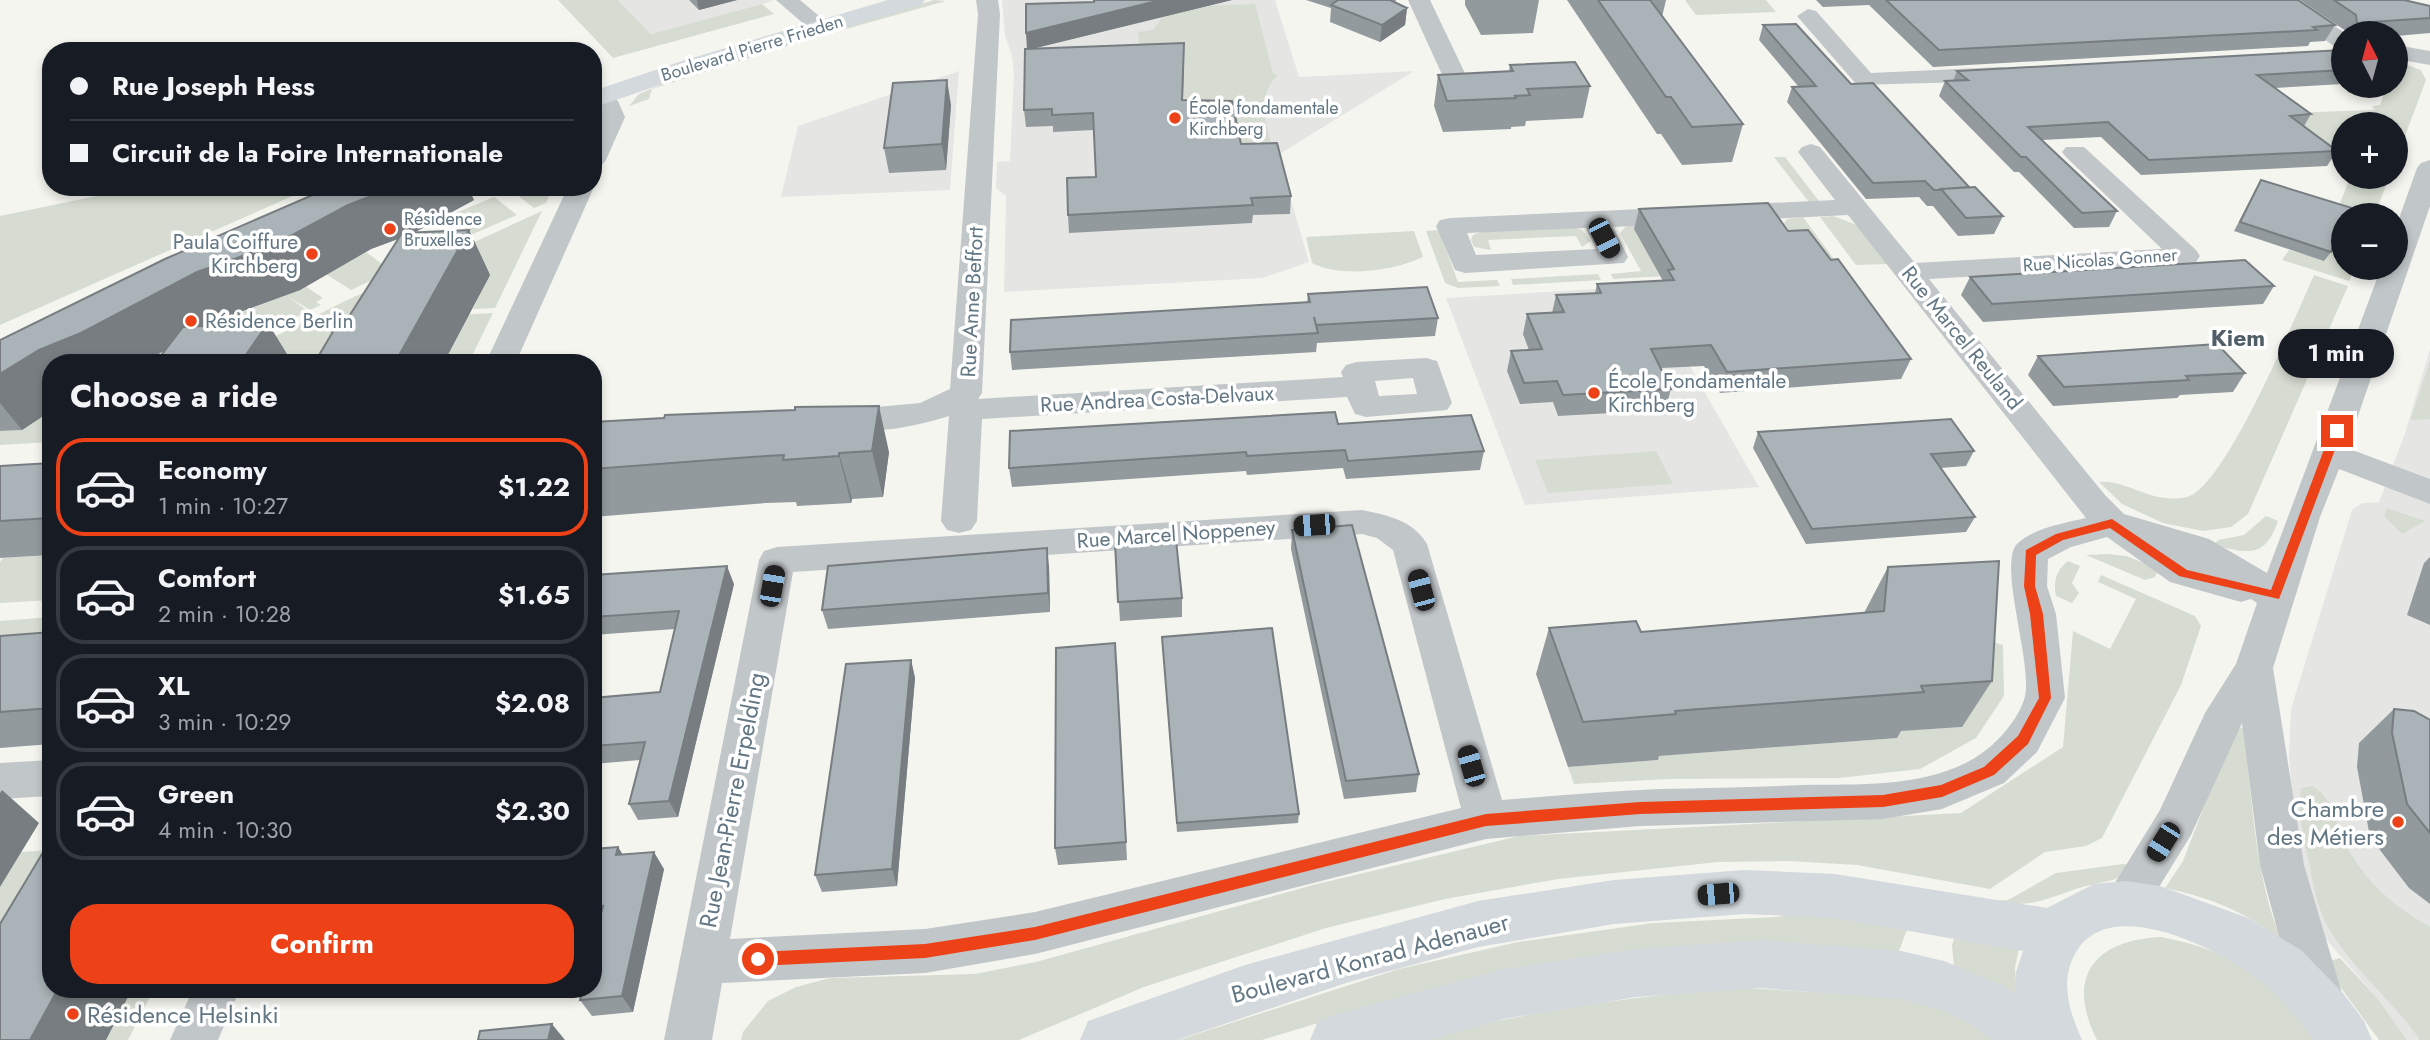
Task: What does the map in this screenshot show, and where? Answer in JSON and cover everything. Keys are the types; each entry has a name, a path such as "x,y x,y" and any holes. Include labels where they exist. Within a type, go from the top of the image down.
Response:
{"main road":[{"name":"Boulevard Pierre Frieden","path":"602,97 820,26 912,0"},
{"name":"Boulevard Konrad Adenauer","path":"1107,1040 1245,990 1349,958 1478,924 1614,902 1744,892 1835,896 2055,933"},
{"path":"2054,1040 2043,1017 2039,972 2055,933 2073,918 2097,908 2124,904 2169,909 2199,918 2243,939 2285,969 2333,1023"},
{"path":"1337,1040 1504,994 1636,973 1760,964 1901,975 1944,986 1983,1003 2037,1040"}],"street":[{"path":"787,0 820,26"},
{"name":"Rue Anne Beffort","path":"959,521 961,406 966,393 989,14 987,0"},
{"path":"1419,0 1461,90"},
{"path":"2281,0 2331,34"},
{"path":"1808,16 1865,80 2020,72"},
{"path":"2319,55 2331,54"},
{"path":"2408,54 2430,58"},
{"path":"602,102 609,106 612,117 602,140"},
{"name":"Rue Marcel Reuland","path":"1811,152 2093,504 2112,523 2183,573 2275,596"},
{"name":"Rue Nicolas Gonner","path":"1908,272 2186,256 2074,152"},
{"path":"2408,229 2430,167"},
{"path":"505,354 577,196"},
{"path":"1595,219 1614,257 1465,264 1450,226 1464,226 1595,219 1856,207"},
{"path":"2124,904 2176,822 2219,725 2254,668 2275,596 2390,280"},
{"name":"Rue Andrea Costa-Delvaux","path":"961,406 1361,386"},
{"name":"Rue Anne Beffort","path":"813,421 924,415 961,406"},
{"path":"2329,453 2430,492"},
{"name":"Rue Marcel Noppeney","path":"777,560 1362,522 1388,528 1409,544 1486,820"},
{"path":"702,962 925,951 1035,933 1486,820 1640,808 1883,801 1942,791 1989,771 2023,740 2045,698 2036,614 2029,586 2030,553 2060,537 2112,523"},
{"name":"Rue Jean-Pierre Erpelding","path":"688,1040 777,560"},
{"path":"2254,668 2282,865 2333,1023"},
{"path":"0,781 42,779"},
{"path":"194,1040 213,998"}],"shaded area":[{"path":"558,0 618,0 651,34 762,4 774,14 613,58 602,46 602,42 598,42"},
{"path":"618,0 772,0 773,1 651,34"},
{"path":"934,0 946,1 803,41 652,89 649,99 629,106 639,94 677,78"},
{"name":"École fondamentale Kirchberg","path":"1002,0 1275,0 1299,77 1414,71 1278,155 1309,262 1263,278 1004,292 1006,196 996,188 997,162 1010,161 1014,74 1012,55 1005,36"},
{"path":"1685,0 1766,0 1776,12 1696,15"},
{"path":"1255,4 1273,73 1278,75 1270,85 1264,105 1276,160 1241,162 1182,117 1140,47 1138,32 1153,30 1163,16 1207,6"},
{"path":"2408,65 2421,70 2426,80 2408,128 2408,112 2331,112 2331,148 2324,146 2287,113 2374,110 2372,106 2380,105 2383,98 2408,98"},
{"path":"959,71 950,190 781,197 798,126"},
{"path":"1774,157 1785,157 1819,201 1812,206"},
{"path":"2345,189 2385,189 2379,203 2340,203"},
{"path":"97,196 293,196 0,325 0,216"},
{"path":"519,196 549,196 546,203 534,208"},
{"path":"494,197 517,215 473,234 448,216"},
{"path":"542,211 495,308 473,309 489,275 402,318 493,313 473,354 241,354 343,302"},
{"path":"1833,216 1857,225 1888,264 1856,265 1820,217"},
{"path":"1803,217 1839,266 1613,279 1611,274 1641,271 1620,233 1626,226 1758,219 1635,229 1659,274 1811,265 1784,223 1787,219"},
{"path":"1573,227 1582,230 1591,241 1582,247 1576,236 1488,240 1491,250 1474,247 1471,240 1473,235 1481,232"},
{"path":"1439,230 1458,282 1497,280 1500,286 1458,288 1445,283 1426,231"},
{"path":"1414,231 1423,257 1398,266 1367,271 1337,270 1312,263 1306,237"},
{"path":"2331,246 2331,275 2282,260 2289,250 2324,260"},
{"path":"366,252 391,271 351,290 326,274"},
{"path":"1598,274 1601,280 1513,285 1511,279"},
{"path":"2314,275 2348,286 2248,514 2231,527 2203,531 2163,523 2122,504 2099,482 2120,484 2151,495 2174,499 2187,497 2203,487 2220,464 2258,398"},
{"path":"305,286 323,298 316,302 321,305 310,310 287,296 308,311 265,333 235,314 88,354"},
{"name":"École Fondamentale Kirchberg","path":"1644,286 1759,487 1525,505 1446,298"},
{"path":"2430,349 2430,1040 2407,1040 2378,999 2325,938 2303,870 2294,826 2289,754 2291,709 2352,510 2362,503 2379,502 2405,433"},
{"path":"2430,361 2430,419 2412,420 2411,418"},
{"path":"42,418 42,443 0,445 0,431 22,430"},
{"path":"1656,451 1673,484 1548,493 1535,460"},
{"path":"2387,508 2425,521 2402,534 2384,516"},
{"path":"2266,516 2278,521 2273,533 2261,547 2246,551 2214,545 2218,540 2244,535"},
{"path":"2086,555 2126,556 2159,569 2155,577 2145,580"},
{"path":"42,556 42,601 0,603 0,562 3,558"},
{"path":"2068,561 2080,566 2072,583 2079,593 2072,603 2056,596 2055,591 2058,572"},
{"path":"2101,575 2195,616 2201,626 2181,685 2102,838 2086,846 2045,852 1990,889 1857,865 1789,861 1718,862 1558,879 1445,899 1326,928 1144,987 1019,1040 741,1040 743,1032 768,1001 796,987 830,978 974,974 1036,962 1313,885 1519,836 1961,813 2063,747 2073,631 2110,649 2136,599 2098,582"},
{"path":"1985,606 1996,643 2003,645 2004,696 1976,738 1920,769 1839,778 1669,779 1574,784 1568,767 1657,760 1657,756 1896,738 1893,731 1962,727 1957,716"},
{"path":"42,618 42,670 0,673 0,621"},
{"path":"2238,727 2243,728 2260,865 2273,918 2283,944 2258,923 2243,915 2197,896 2165,888 2183,861 2233,731"},
{"path":"2312,786 2320,791 2330,804 2353,858 2372,882 2393,902 2430,927 2430,1040 2420,1040 2344,951 2324,919 2314,888 2300,814 2301,788"},
{"path":"42,851 42,865 0,936 0,887 21,852"},
{"path":"2123,864 2141,866 2117,878 2037,902 2017,904 1993,901 2008,900 2056,873"},
{"path":"1835,909 1921,913 1906,932 1898,954 1411,995 1262,1040 1178,1040 1399,969 1518,942 1653,923 1777,917"},
{"path":"1957,931 2021,938 2015,968 2017,998 1954,968 1952,945"},
{"path":"2161,937 2211,951 2249,972 2282,1001 2315,1040 2097,1040 2084,998 2086,981 2092,966 2103,954 2118,946"},
{"path":"2340,958 2378,999 2407,1040 2379,1040 2323,963"},
{"path":"1745,988 1897,997 1938,1004 2007,1040 1415,1040 1579,1006"},
{"path":"126,998 149,998 128,1040 105,1040"}],"building":[{"path":"1161,0 1026,33 1026,4"},
{"path":"1338,0 1390,0 1407,8 1382,25 1331,5"},
{"path":"1598,0 1650,0 1743,124 1692,127 1671,97 1666,97"},
{"path":"1886,0 2298,0 2331,22 2331,25 2313,27 2317,30 1939,50"},
{"path":"2334,0 2404,0 2430,6 2430,18 2357,21 2356,15"},
{"path":"1796,24 1851,84 1873,83 1969,187 1934,190 1925,181 1873,183 1792,87 1816,86 1763,25"},
{"path":"1184,43 1182,100 1232,101 1241,144 1277,143 1291,196 1251,198 1253,205 1068,215 1067,178 1096,177 1093,113 1052,115 1052,109 1024,110 1025,49"},
{"path":"2331,51 2331,71 2257,75 2311,114 2290,116 2331,147 2331,151 2149,160 2108,122 2028,127 2117,211 2082,213 1945,81 1968,80 1957,71"},
{"path":"1575,62 1590,86 1527,89 1530,95 1515,96 1516,98 1447,101 1438,75 1513,71 1510,65"},
{"path":"947,80 942,144 884,148 893,83"},
{"path":"2261,180 2336,203 2331,203 2331,252 2240,222"},
{"path":"1975,187 2003,216 1966,218 1941,189"},
{"path":"310,196 372,196 348,205 274,245 197,272 81,333 39,350 0,374 0,340 165,259"},
{"path":"1768,203 1788,231 1808,230 1831,260 1838,259 1911,359 1727,372 1711,345 1651,349 1671,389 1563,395 1557,381 1524,383 1511,351 1542,349 1527,314 1564,312 1556,295 1601,293 1597,284 1674,280 1668,270 1674,269 1639,209"},
{"path":"469,230 400,354 320,354 341,318 348,318 402,233"},
{"path":"2245,260 2274,286 1992,304 1970,277"},
{"path":"1427,287 1438,318 1316,325 1318,333 1010,352 1011,320 1310,302 1308,294"},
{"path":"268,323 247,354 162,354 183,327"},
{"path":"2217,344 2245,373 2186,376 2189,380 2064,387 2038,356"},
{"path":"879,406 872,451 783,460 784,455 602,468 602,421 664,418 665,415 795,410 795,407"},
{"path":"1335,412 1338,424 1471,415 1484,451 1348,461 1345,450 1247,456 1246,452 1009,468 1010,431"},
{"path":"1951,419 1974,451 1931,454 1975,517 1812,529 1758,432"},
{"path":"42,464 42,519 0,521 0,466"},
{"path":"1352,525 1419,774 1346,781 1292,530"},
{"path":"1176,540 1182,598 1118,602 1115,543"},
{"path":"1047,548 1048,593 822,610 828,566"},
{"path":"1999,561 1992,681 1921,686 1924,692 1675,711 1676,714 1583,722 1549,628 1636,621 1641,632 1884,611 1888,567"},
{"path":"727,566 669,801 629,804 645,742 602,745 602,697 660,692 679,611 602,616 602,574"},
{"path":"1272,628 1299,814 1177,823 1162,637"},
{"path":"42,633 42,709 0,712 0,636"},
{"path":"1115,643 1126,842 1055,848 1056,648"},
{"path":"911,660 892,869 815,875 846,664"},
{"path":"2394,709 2414,711 2430,720 2430,833 2407,804 2392,733"},
{"path":"618,847 616,855 654,852 622,996 602,998 603,906 602,848"},
{"path":"42,854 42,998 53,998 30,1040 0,1040 0,924"},
{"path":"552,1024 548,1040 478,1040 480,1031"}],"place":[{"name":"École fondamentale Kirchberg","path":"1175,118"},
{"name":"Résidence Bruxelles","path":"390,229"},
{"name":"Paula Coiffure Kirchberg","path":"312,254"},
{"name":"Résidence Berlin","path":"191,321"},
{"name":"École Fondamentale Kirchberg","path":"1594,393"},
{"name":"Chambre des Métiers","path":"2398,822"},
{"name":"Résidence Helsinki","path":"73,1014"}],"district":[{"name":"Kiem","path":"2238,338"}],"route":[{"path":"758,959 925,951 1035,933 1486,820 1640,808 1883,801 1942,791 1989,771 2023,740 2045,698 2036,614 2029,586 2030,553 2060,537 2112,523 2183,573 2275,596 2337,431"}]}
